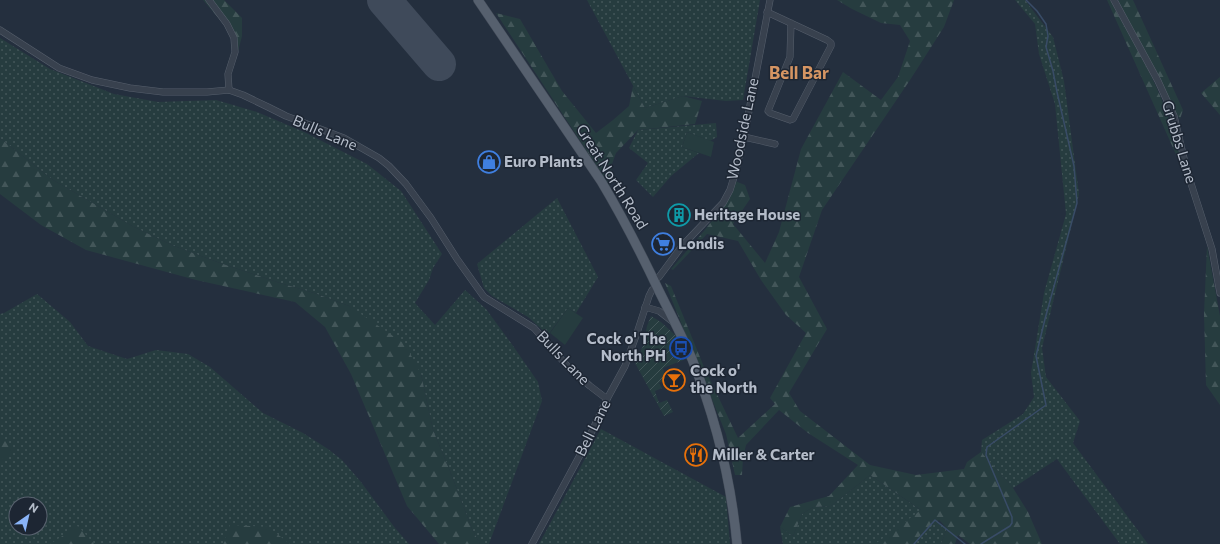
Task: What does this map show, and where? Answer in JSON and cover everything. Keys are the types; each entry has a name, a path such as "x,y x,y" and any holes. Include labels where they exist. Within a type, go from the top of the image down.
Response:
{"main road":[{"name":"Great North Road","path":"478,0 601,181 632,236 676,325 702,386 718,435 730,489 737,544"}],"street":[{"path":"209,0 227,24 234,38 235,52 228,74 229,90"},
{"name":"Woodside Lane","path":"656,283 682,246 722,203 730,190 744,137 770,0"},
{"name":"Grubbs Lane","path":"1114,0 1158,81 1174,116 1187,171 1212,249 1220,294"},
{"path":"767,12 791,23 827,40 831,46 793,119 790,120 768,111 790,57 791,23"},
{"name":"Bulls Lane","path":"0,30 59,68 92,80 130,88 163,92 207,92 229,90 243,95 286,116 344,138 379,158 406,184 431,218 457,259 484,297 534,328 570,368 607,399"},
{"path":"744,137 775,144"},
{"name":"Bell Lane","path":"532,544 586,444 607,399 625,366 632,350 649,296 656,283"},
{"path":"645,308 659,311 676,325"}],"green space":[{"path":"203,0 224,0 242,18 242,36 236,59 233,41 227,28"},
{"path":"587,0 760,0 743,100 726,101 683,96 645,108"},
{"path":"837,0 954,0 944,27 822,210 799,277 827,329 789,393 800,411 870,465 916,475 964,469 967,462 981,452 1013,488 1028,512 1042,544 970,544 958,535 955,544 941,544 947,528 939,520 910,544 875,544 921,510 870,475 831,506 813,507 802,514 793,536 780,527 790,507 829,496 858,465 808,433 779,410 746,445 743,458 742,475 735,475 726,434 665,283 671,286 704,367 738,438 775,404 770,398 806,333 786,315 761,280 738,241 707,234 673,270 671,269 704,231 728,200 735,181 745,185 750,199 733,224 765,263 779,232 801,149 843,72 881,100 898,77 910,41 900,25 881,23"},
{"path":"1015,0 1025,0 1053,37 1064,81 1079,194 1042,348 1046,377 1080,421 1073,443 1148,544 1120,544 1057,459 1013,488 981,452 982,440 1023,414 1034,397 1031,373 1044,293 1066,214 1055,104 1039,54 1035,24"},
{"path":"1107,0 1110,0 1155,85 1173,131 1183,165 1182,168"},
{"path":"1118,0 1133,0 1183,110 1180,119 1169,103"},
{"path":"496,13 520,19 562,91 596,133 629,106 633,86 645,108 683,96 702,101 695,124 638,130 616,153 612,164 610,186"},
{"path":"0,38 50,69 114,94 158,102 216,100 257,112 304,132 367,164 401,191 442,254 415,303 435,325 465,290 486,309 538,382 542,401 489,544 480,544 472,529 433,430 421,374 349,306 314,293 220,263 174,246 134,227 53,180 0,138"},
{"path":"1220,77 1220,115 1201,93"},
{"path":"716,123 717,137 710,141 687,132 682,147 699,153 671,176 653,197 636,180 648,163 629,148 638,130"},
{"path":"687,132 714,142 711,157 682,147"},
{"path":"0,138 53,180 134,227 174,246 220,263 314,293 349,306 405,344 421,374 433,430 472,529 480,544 439,544 407,506 351,374 325,327 295,302 196,280 86,250 41,225 0,194"},
{"path":"557,198 598,277 576,313 568,308 548,335 528,317 492,296 484,288 477,264"},
{"path":"1207,246 1220,316 1220,405 1206,385 1204,314"},
{"path":"37,294 70,322 88,346 127,359 156,350 188,354 210,367 263,413 303,433 342,460 409,544 0,544 0,314"},
{"path":"568,308 583,318 565,345 550,333"},
{"path":"651,316 661,322 675,335 686,359 663,368 666,380 659,383 662,388 655,391 659,403 667,400 673,412 664,416 635,363 643,346 647,326"},
{"path":"601,429 726,497 730,544 539,544"},
{"path":"0,433 13,451 0,461"},
{"path":"870,475 947,528 941,544 783,544 780,527 793,536 802,514 813,507 831,506"},
{"path":"230,525 268,527 290,544 223,544"},
{"path":"78,526 94,544 50,544"}],"waterway":[{"path":"981,544 1010,526 1012,523 1012,517 986,455 987,447 1046,405 1036,356 1077,203 1074,166 1053,71 1046,47 1048,36 1046,24 1037,11 1026,0"},
{"path":"914,544 935,520 965,544"}],"runway":[{"path":"384,0 439,64"}],"place":[{"name":"Euro Plants","path":"489,162"},
{"name":"Heritage House","path":"679,215"},
{"name":"Londis","path":"663,244"},
{"name":"Cock o' The North PH","path":"681,348"},
{"name":"Cock o' the North","path":"674,380"},
{"name":"Miller & Carter","path":"696,455"}],"district":[{"name":"Bell Bar","path":"799,73"}]}
